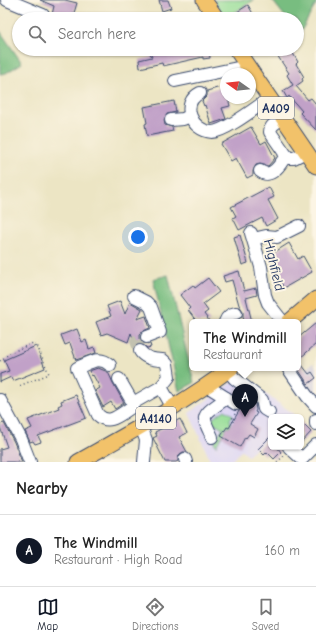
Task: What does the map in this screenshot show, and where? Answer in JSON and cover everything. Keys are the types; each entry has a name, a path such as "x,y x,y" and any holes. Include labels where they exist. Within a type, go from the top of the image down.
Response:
{"main road":[{"path":"204,0 212,12"},
{"name":"A409","path":"241,56 316,166"},
{"path":"293,319 316,299"},
{"name":"A4140","path":"78,462 173,408 207,386 226,371"}],"street":[{"path":"7,0 36,12"},
{"path":"0,6 16,12"},
{"path":"175,81 247,66"},
{"path":"200,93 194,96 191,101 190,116 194,123 200,128 211,132 221,130 270,98"},
{"path":"171,120 183,119 190,116"},
{"path":"283,118 273,125 270,132 289,158 294,158 306,152"},
{"path":"260,171 268,174 276,169 286,155"},
{"path":"253,240 266,236 277,237 299,226"},
{"path":"253,240 274,244 277,248"},
{"name":"Highfield","path":"253,240 261,267 265,295 268,303 281,319"},
{"path":"134,296 146,302 151,307 160,332 147,337"},
{"path":"226,319 230,314 236,313"},
{"path":"110,365 105,360 98,359 77,368 98,415 102,419 108,420 113,419 132,408 133,403 161,387 169,377 167,364 163,360 146,357 142,355 140,351"},
{"path":"230,371 234,378 262,400 264,409 269,412"},
{"path":"290,371 307,396 316,406"},
{"path":"118,379 133,403"},
{"path":"207,386 231,401 220,404 206,414 204,419 212,437"},
{"path":"161,387 173,408"},
{"path":"0,400 21,439 30,462"},
{"path":"140,427 146,440 144,462"},
{"path":"292,450 302,459 316,445"}],"path":[{"path":"0,361 10,353 33,343 37,345 49,374 19,386"}],"shaded area":[{"path":"313,363 316,367 316,391 314,392 308,390 299,374"},
{"path":"240,376 294,414 268,414 268,438 248,456 242,450 230,462 211,462 189,413"}],"green space":[{"path":"214,0 254,0 235,12 221,12"},
{"path":"272,0 316,0 316,4 304,26 304,12 281,12"},
{"path":"0,31 12,48 12,56 17,56 22,63 6,73 0,74"},
{"path":"168,275 189,362 189,371 191,371 194,383 179,391 153,279"},
{"path":"225,410 233,415 230,419 231,424 229,428 227,427 216,446 214,442 223,428 216,424 212,426 210,420"}],"building":[{"path":"40,0 65,0 77,3 74,12 53,12 54,6"},
{"path":"159,0 168,0 171,8 162,11"},
{"path":"248,5 252,12 237,12"},
{"path":"210,56 210,58 203,59 203,57 163,66 162,63 140,68 139,60 152,57"},
{"path":"278,56 294,56 298,62 296,64 304,77 302,79 303,81 296,86 308,100 311,98 316,104 316,130 300,113 302,111 289,96 287,98 283,91 293,85 287,75 289,73"},
{"path":"220,87 220,104 230,104 230,106 222,108 226,119 211,124 205,105 204,106 202,101 207,96 207,91"},
{"path":"174,101 176,112 167,114 164,120 165,125 172,127 173,131 147,136 145,124 147,123 144,107"},
{"path":"251,127 261,144 266,141 275,158 268,166 260,164 256,165 253,175 247,178 236,158 231,161 221,144"},
{"path":"269,187 274,197 268,200 278,219 266,226 262,218 239,230 233,218 236,216 231,207"},
{"path":"240,235 248,263 242,265 234,237"},
{"path":"289,243 298,259 303,256 312,272 284,288 275,273 279,270 270,255"},
{"path":"239,271 244,291 256,288 257,295 246,298 251,319 244,319 243,311 239,305 232,280 225,282 223,276"},
{"path":"208,278 219,292 203,304 208,311 204,314 208,319 195,319 188,310 190,308 180,295 193,285 195,288"},
{"path":"120,301 125,314 130,302 142,309 137,319 146,316 150,328 141,332 140,339 143,343 150,344 151,347 147,348 142,344 136,345 131,333 128,342 107,333 101,335 96,322 111,316 107,306"},
{"path":"316,323 316,344 301,357 301,336"},
{"path":"77,329 82,342 86,340 89,349 94,347 96,353 76,360 70,343 65,345 61,335"},
{"path":"36,346 45,368 13,381 11,377 0,382 0,374 9,371 4,360"},
{"path":"301,364 309,374 312,372 316,378 308,384 299,371 301,371"},
{"path":"98,368 108,372 124,403 115,409 111,402 103,407 95,391 100,388 89,371"},
{"path":"76,395 86,418 38,436 41,442 35,444 33,441 30,442 25,431 32,428 28,420 59,408 58,406 62,404 61,401"},
{"path":"246,397 255,404 255,412 257,413 250,424 258,429 254,437 249,434 246,438 245,437 240,447 221,436 227,427 229,428 242,408"},
{"path":"180,419 187,433 179,437 187,452 180,454 178,461 176,462 165,462 153,438 157,436 155,432"},
{"path":"4,423 22,462 0,462 0,449 7,447 0,427 0,424"},
{"path":"304,425 311,432 304,440"},
{"path":"268,439 268,450 279,450 281,452 274,459 267,452 264,455 258,449"}],"tunnel":[{"path":"140,351 136,341 147,337"}],"place":[{"name":"The Windmill","path":"245,417"}]}
